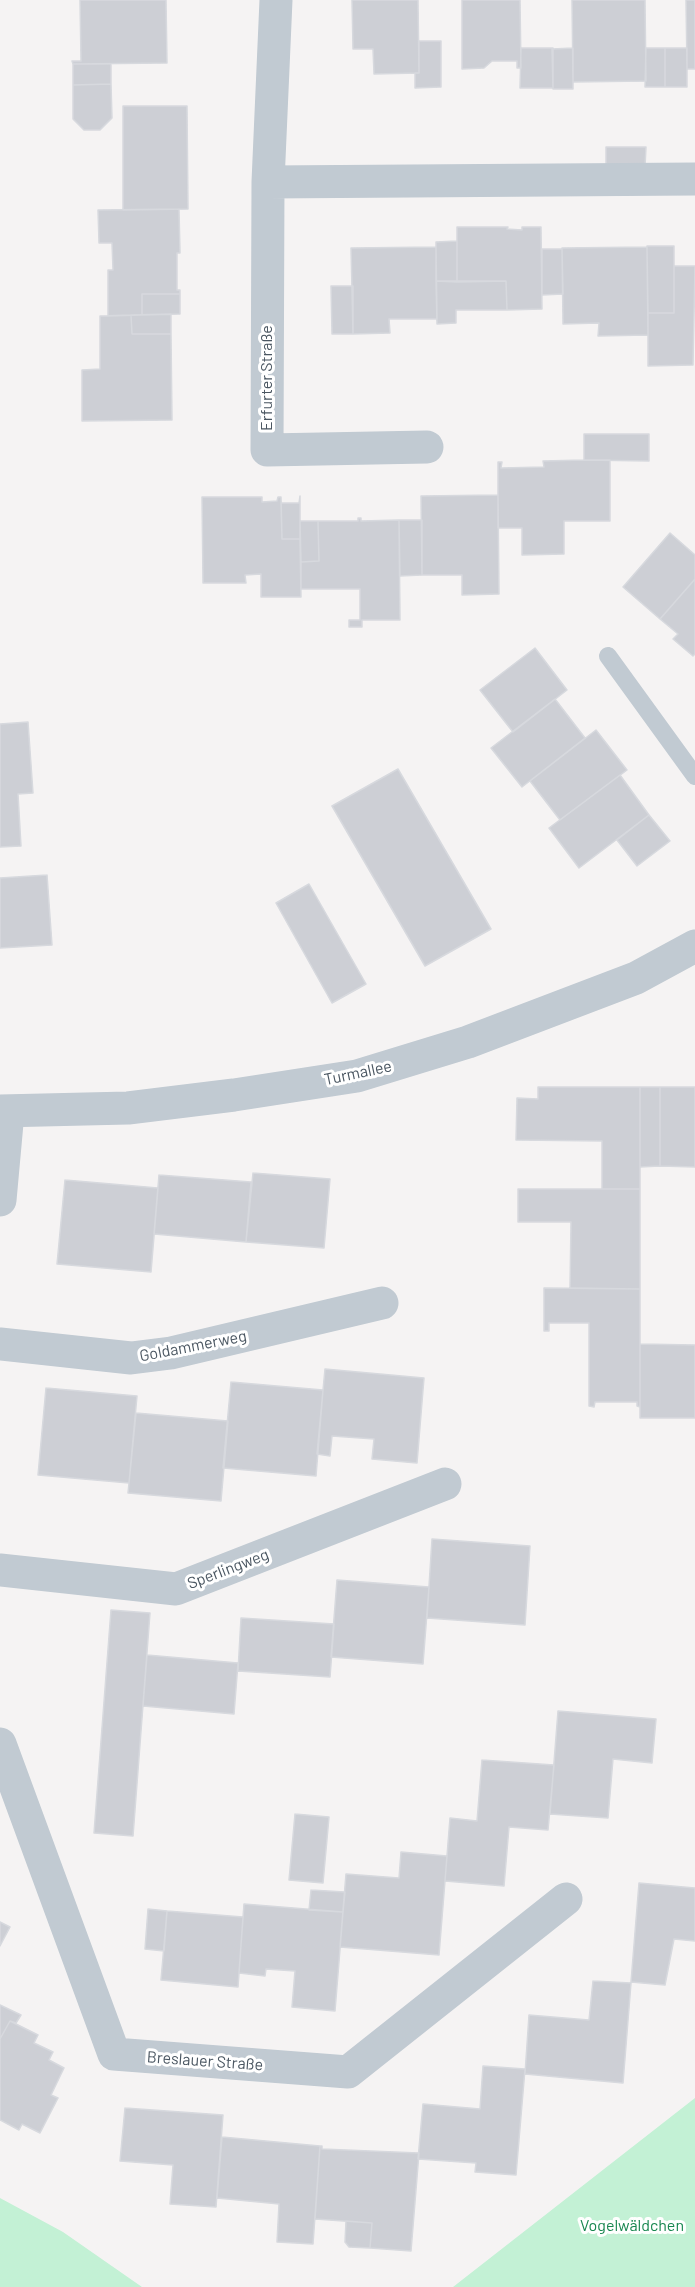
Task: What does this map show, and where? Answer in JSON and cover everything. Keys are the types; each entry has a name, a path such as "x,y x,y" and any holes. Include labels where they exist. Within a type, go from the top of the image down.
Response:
{"street":[{"name":"Erfurter Straße","path":"276,0 268,182 267,450 427,447"},
{"path":"268,182 695,179"},
{"name":"Turmallee","path":"4,1111 128,1108 357,1076 468,1042 614,987 636,978 695,946"},
{"path":"0,1200 4,1111"},
{"name":"Goldammerweg","path":"0,1344 131,1358 151,1356 382,1303"},
{"name":"Sperlingweg","path":"0,1570 176,1589 445,1484"},
{"name":"Breslauer Straße","path":"0,1744 114,2054 348,2072 566,1899"}],"lane":[{"path":"608,656 695,776"}],"green space":[{"name":"Vogelwäldchen","path":"695,2098 695,2287 453,2287"},
{"path":"0,2198 63,2232 142,2287 0,2287"}],"building":[{"path":"80,0 166,0 167,63 73,64 72,61 81,61"},
{"path":"352,0 418,0 419,73 374,74 373,49 353,49"},
{"path":"462,0 520,0 521,68 517,68 517,61 492,61 484,68 462,69"},
{"path":"572,0 645,0 646,81 573,82"},
{"path":"686,0 695,0 695,69 687,69"},
{"path":"419,41 441,41 441,87 415,88 415,73 419,73"},
{"path":"521,48 553,48 553,88 520,88"},
{"path":"573,48 573,89 553,89 552,49"},
{"path":"646,48 665,48 665,87 645,87"},
{"path":"665,48 687,48 687,87 665,87"},
{"path":"73,64 111,64 111,84 73,85"},
{"path":"111,84 112,118 100,130 84,130 73,119 73,85"},
{"path":"123,106 187,106 188,209 123,210"},
{"path":"606,147 646,147 645,167 606,167"},
{"path":"179,209 180,253 177,253 177,290 180,290 180,294 142,294 142,315 108,316 108,270 113,270 112,243 99,243 98,210"},
{"path":"457,227 508,227 507,229 522,230 522,227 541,227 542,309 507,310 506,281 457,282"},
{"path":"457,241 457,282 436,281 436,242"},
{"path":"647,246 674,246 674,313 648,313"},
{"path":"436,247 437,319 389,319 390,333 353,334 351,248"},
{"path":"647,247 648,335 598,336 599,323 563,324 562,248"},
{"path":"542,249 562,249 563,294 542,295"},
{"path":"674,266 695,266 693,365 648,366 648,313 674,313"},
{"path":"436,281 506,281 507,310 456,310 456,323 437,324"},
{"path":"331,286 353,286 353,334 332,334"},
{"path":"142,294 180,294 180,314 142,315"},
{"path":"171,314 171,334 132,334 131,315"},
{"path":"131,315 132,334 171,334 172,420 82,421 82,370 100,369 100,316"},
{"path":"584,434 649,434 649,461 584,460"},
{"path":"610,460 610,521 564,521 564,554 522,555 522,528 498,528 498,462 502,462 501,468 544,467 543,461"},
{"path":"498,495 499,594 462,595 462,575 422,575 421,496"},
{"path":"300,496 300,539 282,539 281,503 299,503"},
{"path":"202,497 262,497 262,502 277,501 278,497 281,497 282,539 300,539 301,597 261,597 261,574 245,575 246,583 203,583"},
{"path":"358,518 361,518 361,521 399,520 400,620 362,620 362,627 349,627 349,620 360,620 360,589 301,589 301,562 319,561 318,521 358,521"},
{"path":"399,520 422,520 422,575 400,576"},
{"path":"300,521 318,521 319,561 301,562"},
{"path":"670,533 695,555 695,579 660,619 623,587"},
{"path":"695,579 695,654 693,656 673,639 678,634 660,619"},
{"path":"535,648 567,690 513,732 480,690"},
{"path":"555,699 585,738 522,787 491,748"},
{"path":"28,722 33,793 18,794 21,846 0,847 0,724"},
{"path":"596,730 627,770 560,820 530,781"},
{"path":"398,769 491,929 425,966 332,806"},
{"path":"620,775 649,815 579,868 549,828"},
{"path":"649,815 670,841 637,866 617,840"},
{"path":"47,875 52,945 0,948 0,878"},
{"path":"309,884 366,984 332,1003 276,903"},
{"path":"538,1087 640,1087 640,1189 602,1189 602,1141 516,1140 517,1098 538,1099"},
{"path":"640,1087 660,1087 660,1166 640,1167"},
{"path":"660,1087 695,1087 695,1167 660,1166"},
{"path":"253,1173 330,1179 324,1248 246,1242"},
{"path":"159,1175 251,1182 246,1242 154,1234"},
{"path":"65,1180 158,1188 151,1272 57,1264"},
{"path":"518,1189 640,1189 640,1289 570,1288 571,1222 518,1222"},
{"path":"544,1288 640,1289 640,1407 637,1406 637,1402 595,1402 594,1407 589,1406 589,1323 549,1323 549,1331 544,1331"},
{"path":"640,1344 695,1345 695,1418 640,1418"},
{"path":"325,1369 424,1378 417,1463 372,1459 374,1439 332,1436 330,1456 317,1454"},
{"path":"231,1382 323,1390 316,1476 223,1468"},
{"path":"46,1388 137,1396 129,1483 38,1475"},
{"path":"136,1413 228,1421 221,1501 128,1493"},
{"path":"432,1539 530,1546 525,1625 427,1618"},
{"path":"337,1580 429,1587 423,1664 331,1657"},
{"path":"111,1610 150,1613 133,1836 94,1833"},
{"path":"241,1618 334,1624 330,1677 238,1671"},
{"path":"147,1655 238,1663 234,1714 143,1706"},
{"path":"558,1711 656,1719 652,1763 613,1759 608,1818 550,1814"},
{"path":"482,1760 554,1765 548,1830 509,1827 504,1886 445,1881 450,1818 477,1821"},
{"path":"295,1814 329,1817 323,1883 289,1880"},
{"path":"401,1852 447,1856 439,1955 340,1947 346,1874 399,1878"},
{"path":"639,1883 695,1888 695,1941 674,1939 665,1985 631,1982"},
{"path":"311,1890 345,1892 343,1912 309,1910"},
{"path":"244,1904 343,1912 335,2011 292,2007 295,1971 266,1969 265,1976 239,1973"},
{"path":"148,1909 167,1911 164,1951 145,1949"},
{"path":"167,1911 243,1917 238,1987 161,1980"},
{"path":"0,1922 10,1927 0,1946"},
{"path":"593,1981 631,1983 623,2083 525,2074 529,2015 589,2020"},
{"path":"0,2005 21,2015 16,2023 10,2021 0,2039"},
{"path":"10,2021 38,2035 34,2043 53,2052 49,2060 64,2068 51,2095 58,2098 40,2133 22,2124 19,2130 0,2120 0,2039"},
{"path":"483,2066 525,2069 516,2175 475,2172 476,2163 418,2159 423,2104 480,2109"},
{"path":"125,2108 223,2115 216,2207 170,2204 173,2165 120,2161"},
{"path":"222,2137 320,2146 313,2244 277,2242 279,2204 217,2198"},
{"path":"320,2146 322,2149 419,2153 411,2251 370,2248 372,2223 315,2219"},
{"path":"346,2221 372,2223 370,2248 349,2247 345,2242"}]}
